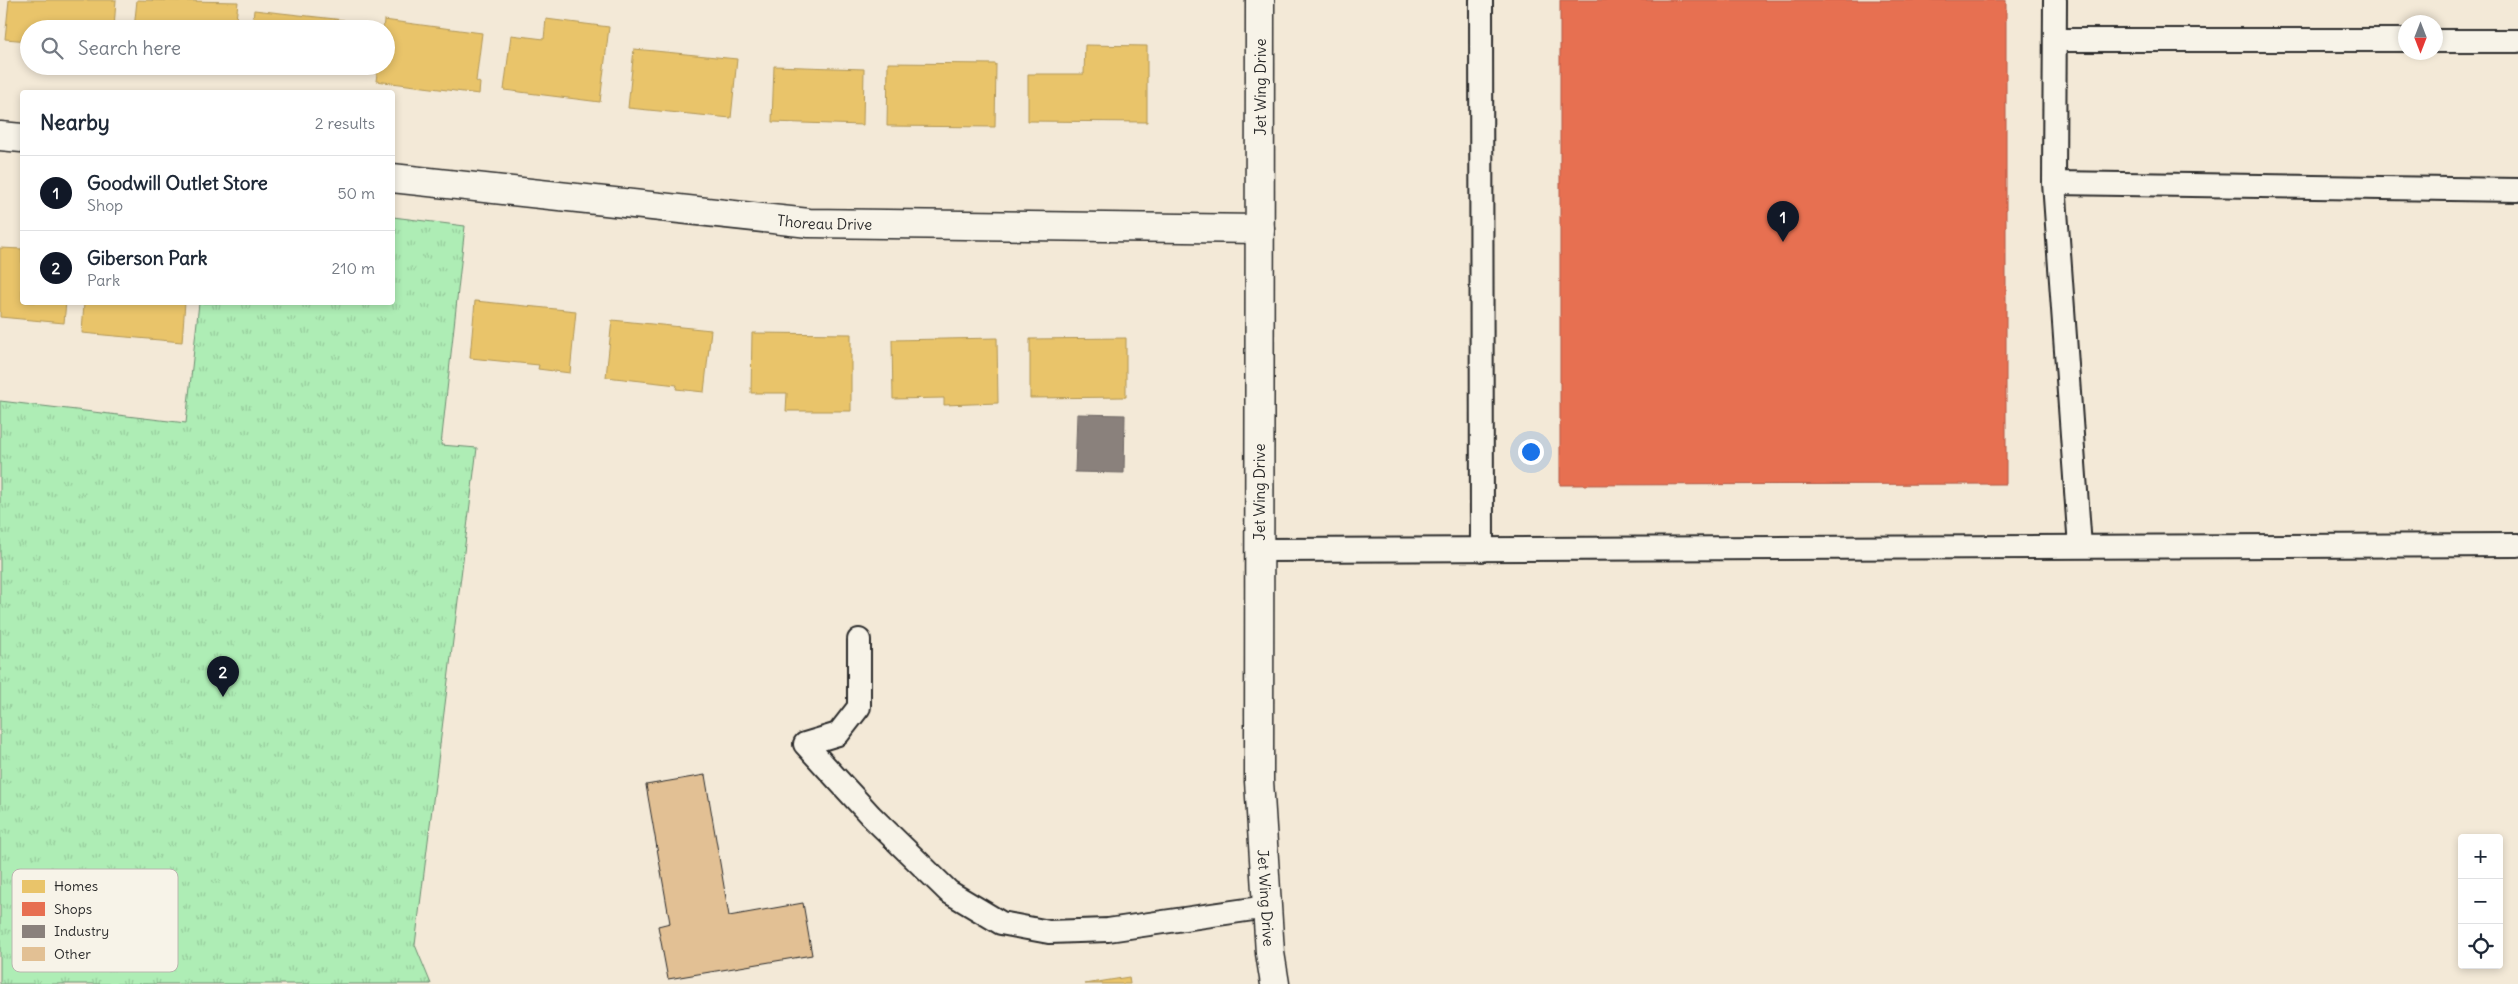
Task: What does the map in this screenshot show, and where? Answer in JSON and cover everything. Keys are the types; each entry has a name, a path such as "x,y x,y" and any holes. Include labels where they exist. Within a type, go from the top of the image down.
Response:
{"main road":[{"name":"Jet Wing Drive","path":"1260,0 1259,781 1270,953 1275,984"},
{"path":"0,136 20,138"},
{"name":"Thoreau Drive","path":"395,178 809,223 1260,229"}],"lane":[{"path":"1481,0 1482,550"},
{"path":"2055,0 2054,184 2080,547"},
{"path":"2055,40 2398,40"},
{"path":"2443,40 2518,41"},
{"path":"2054,184 2518,190"},
{"path":"1259,550 2518,545"},
{"path":"860,640 859,707 838,734 805,744 871,816 949,892 1001,923 1049,932 1108,930 1267,907"}],"green space":[{"path":"395,217 465,226 441,445 477,448 415,945 431,984 0,984 0,401 186,423 199,305 395,305"}],"building: Homes":[{"path":"9,0 116,0 115,20 20,20 20,40 5,39"},
{"path":"137,0 238,2 236,20 135,20"},
{"path":"254,10 344,20 253,20"},
{"path":"546,19 609,27 600,102 504,90 511,35 544,39"},
{"path":"395,21 482,33 476,81 480,83 479,94 376,81 377,75 395,75"},
{"path":"1085,45 1147,46 1147,122 1028,121 1028,74 1084,74"},
{"path":"634,49 737,59 731,118 628,108"},
{"path":"888,63 996,64 995,127 887,126"},
{"path":"774,66 864,69 863,125 772,122"},
{"path":"0,248 20,249 20,305 66,305 64,323 0,317"},
{"path":"475,301 576,311 570,373 538,369 539,365 470,358"},
{"path":"84,305 185,305 182,342 82,333"},
{"path":"612,320 711,330 704,392 676,389 677,385 606,377"},
{"path":"752,333 851,334 851,411 786,411 787,393 751,393"},
{"path":"997,338 998,403 944,405 944,398 893,399 892,340"},
{"path":"1126,338 1126,397 1030,398 1030,339"},
{"path":"1129,977 1130,984 1085,984"}],"building: Shops":[{"path":"1560,0 2006,0 2006,484 1560,485"}],"building: Industry":[{"path":"1077,414 1125,415 1124,473 1075,472"}],"building: Other":[{"path":"705,775 729,916 803,903 812,955 668,979 658,926 670,923 646,785"}],"place":[{"name":"Goodwill Outlet Store","path":"1783,242"},
{"name":"Giberson Park","path":"223,697"}]}
